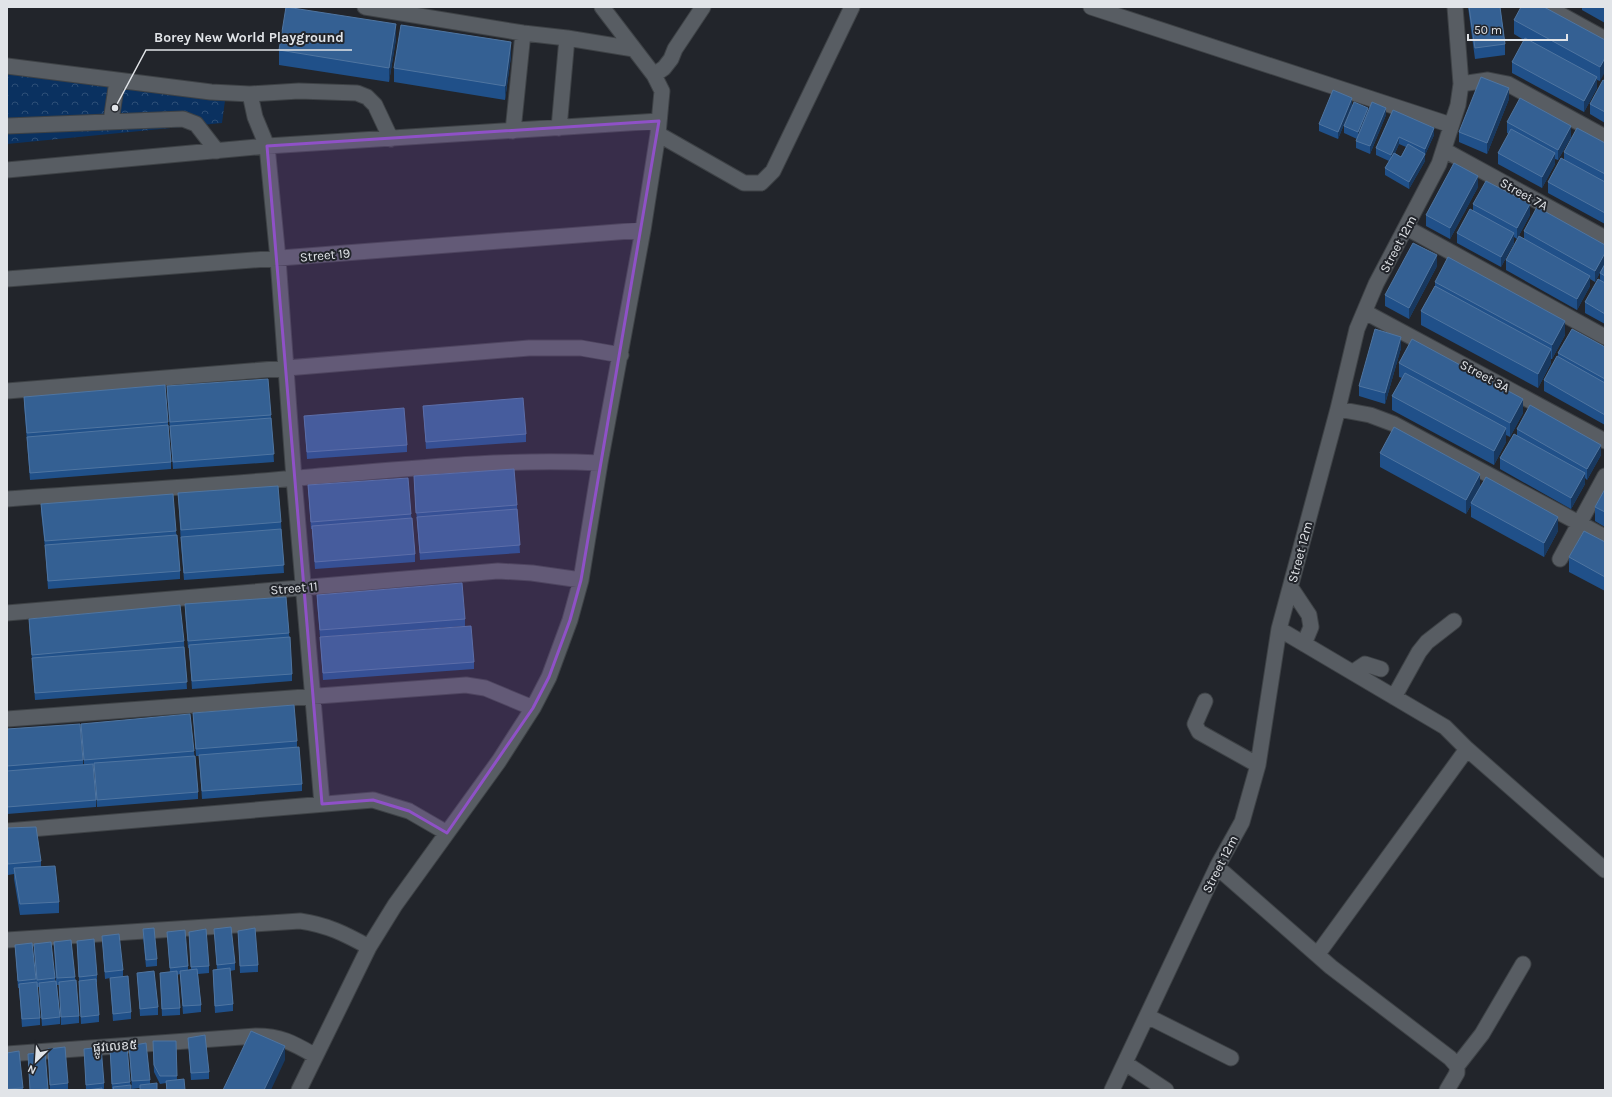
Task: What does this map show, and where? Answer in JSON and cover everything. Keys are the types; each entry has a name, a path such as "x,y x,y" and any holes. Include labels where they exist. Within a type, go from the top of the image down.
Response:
{"street":[{"path":"365,7 634,49"},
{"path":"299,1090 314,1055 369,947 395,905 499,760 533,708 549,677 570,620 581,580 600,463 643,230 659,128 662,91 654,75 602,7"},
{"path":"654,75 664,68 671,60 675,49 703,7"},
{"path":"7,170 267,146 559,128 659,128 744,183 761,183 773,171 852,7"},
{"path":"1091,7 1451,125"},
{"name":"Street 12m","path":"1112,1090 1217,867 1242,822 1258,765 1279,629 1338,409 1357,329 1376,284 1407,228 1439,164 1458,105 1461,84 1455,7"},
{"path":"1547,7 1605,39"},
{"path":"513,131 524,33"},
{"path":"559,128 567,38"},
{"path":"7,66 211,92 250,94 299,91 357,93 367,97 374,105 391,139"},
{"path":"110,121 117,80"},
{"path":"1461,84 1488,80 1508,84 1605,137"},
{"path":"250,94 255,117 267,146 278,259 294,478 322,804"},
{"path":"7,126 183,119 196,124 216,151"},
{"name":"Street 7A","path":"1444,150 1605,238"},
{"path":"1407,228 1605,337"},
{"name":"Street 19","path":"7,279 643,230"},
{"name":"Street 3A","path":"1365,312 1605,441"},
{"path":"7,391 529,348 581,348 620,355"},
{"path":"1338,409 1370,415 1394,424 1605,537"},
{"path":"7,499 294,478 465,463 553,460 600,463"},
{"path":"1560,559 1605,476"},
{"name":"Street 11","path":"7,613 498,571 532,573 581,580"},
{"path":"1290,588 1309,615 1311,627 1304,644"},
{"path":"1394,697 1419,652 1427,642 1454,621"},
{"path":"1279,629 1445,727 1467,749 1605,870"},
{"path":"1353,672 1365,664 1381,669"},
{"path":"7,719 466,685 485,688 533,708"},
{"path":"1205,701 1195,724 1199,732 1258,765"},
{"path":"1317,955 1467,749"},
{"path":"7,831 373,800 409,811 447,833"},
{"path":"1217,867 1317,955 1450,1058 1457,1066"},
{"path":"7,940 300,921 321,924 336,929 369,947"},
{"path":"1447,1090 1457,1073 1457,1066 1482,1034 1523,964"},
{"path":"1147,1016 1231,1058"},
{"name":"ផ្លូវលេខ៥","path":"7,1054 272,1036 288,1040 314,1055"},
{"path":"1124,1063 1166,1090"}],"highlighted area":[{"path":"659,121 581,580 570,620 549,677 533,708 447,833 409,811 373,800 322,804 267,146"}],"green space":[{"path":"7,66 226,93 222,123 7,144"}],"building":[{"path":"286,7 396,24 389,68 279,50"},
{"path":"1469,7 1500,7 1505,44 1475,48"},
{"path":"1521,7 1544,7 1605,40 1605,58 1600,67 1514,20"},
{"path":"401,25 511,42 505,86 394,68"},
{"path":"1525,38 1597,77 1584,101 1512,62"},
{"path":"1481,77 1509,88 1487,143 1459,132"},
{"path":"1603,80 1605,81 1605,112 1590,104"},
{"path":"1333,90 1352,98 1338,132 1319,124"},
{"path":"1520,98 1571,126 1558,150 1507,122"},
{"path":"1354,102 1368,108 1358,132 1344,126"},
{"path":"1372,102 1386,108 1370,146 1356,141"},
{"path":"1393,110 1434,128 1425,149 1399,137 1391,155 1376,148"},
{"path":"1577,128 1605,143 1605,174 1564,152"},
{"path":"1511,129 1555,153 1542,177 1498,153"},
{"path":"1408,144 1425,154 1409,182 1385,168 1394,153 1401,157"},
{"path":"1561,158 1605,182 1605,213 1548,182"},
{"path":"1454,163 1478,176 1450,228 1426,215"},
{"path":"1486,181 1530,204 1517,228 1473,204"},
{"path":"1537,207 1605,245 1605,253 1595,271 1524,231"},
{"path":"1470,209 1514,233 1501,257 1457,233"},
{"path":"1519,236 1590,276 1577,299 1506,260"},
{"path":"1413,243 1437,255 1409,308 1385,295"},
{"path":"1448,257 1565,321 1552,345 1435,282"},
{"path":"1605,264 1605,276 1600,273"},
{"path":"1598,279 1605,283 1605,314 1585,302"},
{"path":"1435,286 1551,349 1538,374 1421,311"},
{"path":"1375,329 1401,337 1385,393 1359,386"},
{"path":"1572,329 1605,347 1605,379 1558,353"},
{"path":"1412,339 1523,399 1510,423 1399,363"},
{"path":"1557,356 1605,383 1605,415 1544,380"},
{"path":"1405,373 1506,428 1494,451 1392,396"},
{"path":"268,379 271,415 170,422 167,386"},
{"path":"165,385 168,422 27,433 24,397"},
{"path":"523,398 526,434 426,442 423,406"},
{"path":"1530,405 1601,445 1587,469 1517,429"},
{"path":"404,408 407,445 307,452 304,416"},
{"path":"271,418 274,454 173,462 170,426"},
{"path":"168,425 171,462 30,473 27,437"},
{"path":"1394,427 1480,474 1466,500 1380,453"},
{"path":"1514,434 1585,473 1571,498 1500,458"},
{"path":"514,469 517,505 416,513 414,476"},
{"path":"1486,477 1558,517 1544,543 1471,503"},
{"path":"408,478 411,514 311,522 308,485"},
{"path":"278,486 281,522 181,530 178,493"},
{"path":"1605,489 1605,512 1595,507"},
{"path":"173,494 176,531 45,541 41,504"},
{"path":"517,509 520,545 420,553 417,517"},
{"path":"412,518 415,554 315,562 312,526"},
{"path":"281,529 284,565 184,573 181,537"},
{"path":"1584,531 1605,542 1605,577 1569,557"},
{"path":"177,535 180,571 48,581 45,545"},
{"path":"462,583 465,619 320,630 317,595"},
{"path":"286,597 289,633 188,641 185,604"},
{"path":"180,605 184,641 32,655 29,619"},
{"path":"471,626 474,662 323,673 320,637"},
{"path":"290,637 292,674 192,681 189,645"},
{"path":"184,647 187,682 35,693 32,658"},
{"path":"294,705 297,741 196,749 193,713"},
{"path":"190,714 194,751 84,760 81,724"},
{"path":"80,724 83,760 7,766 7,729"},
{"path":"299,747 302,784 202,791 199,755"},
{"path":"195,756 198,792 97,800 94,763"},
{"path":"93,764 96,800 7,807 7,771"},
{"path":"36,827 41,861 8,864 7,828"},
{"path":"55,866 59,902 20,904 14,868"},
{"path":"231,927 235,963 217,965 214,929"},
{"path":"154,928 157,959 146,960 143,929"},
{"path":"255,928 258,965 240,966 238,931"},
{"path":"206,929 209,966 191,967 189,932"},
{"path":"185,930 188,966 170,968 167,932"},
{"path":"119,934 123,970 105,972 102,936"},
{"path":"94,939 97,975 79,977 77,941"},
{"path":"71,940 75,977 57,978 54,942"},
{"path":"51,942 55,978 37,980 34,944"},
{"path":"32,943 36,979 18,981 15,945"},
{"path":"230,968 233,1004 215,1006 213,970"},
{"path":"197,969 201,1005 183,1006 180,971"},
{"path":"154,971 158,1007 140,1009 137,973"},
{"path":"177,971 180,1008 162,1009 160,973"},
{"path":"128,976 131,1012 113,1014 110,978"},
{"path":"96,979 99,1015 81,1017 79,981"},
{"path":"76,980 79,1016 61,1017 59,982"},
{"path":"56,981 60,1017 42,1019 39,983"},
{"path":"37,982 40,1018 22,1019 19,984"},
{"path":"251,1031 285,1046 264,1090 223,1090"},
{"path":"205,1035 209,1072 191,1073 188,1038"},
{"path":"153,1041 176,1041 177,1076 160,1076 154,1065"},
{"path":"146,1043 150,1080 132,1081 129,1046"},
{"path":"127,1046 130,1082 112,1084 110,1048"},
{"path":"65,1047 68,1083 50,1085 48,1049"},
{"path":"101,1047 104,1083 86,1085 84,1049"},
{"path":"19,1051 23,1088 7,1089 7,1053"},
{"path":"45,1052 48,1089 30,1090 28,1054"},
{"path":"184,1079 185,1090 167,1090 166,1081"},
{"path":"157,1083 157,1090 140,1090 140,1085"},
{"path":"131,1085 131,1090 114,1090 113,1087"},
{"path":"102,1088 102,1090 87,1090"}],"place":[{"name":"Borey New World Playground","path":"115,108"}]}
